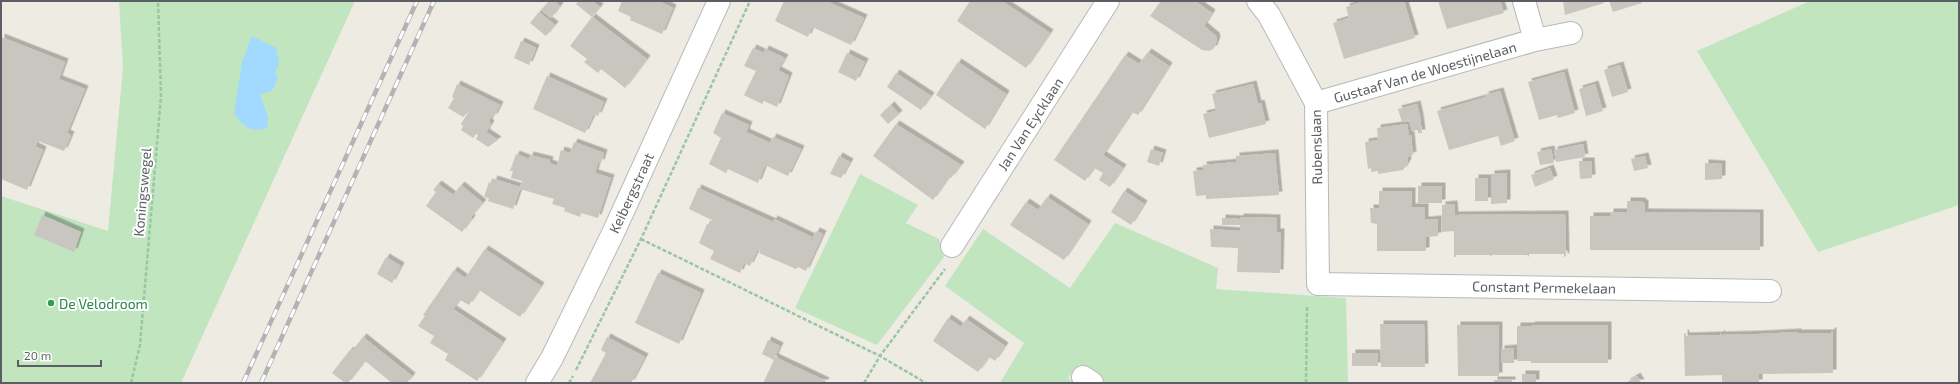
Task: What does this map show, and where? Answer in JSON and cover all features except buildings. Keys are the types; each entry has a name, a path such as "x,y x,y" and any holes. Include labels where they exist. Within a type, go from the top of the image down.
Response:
{"street":[{"name":"Keibergstraat","path":"537,383 552,358 614,231 719,1"},
{"name":"Jan Van Eycklaan","path":"952,246 1108,1"},
{"name":"Rubenslaan","path":"1258,1 1269,15 1316,104 1318,284"},
{"name":"Gustaaf Van de Woestijnelaan","path":"1524,1 1535,40"},
{"name":"Gustaaf Van de Woestijnelaan","path":"1316,104 1535,40 1571,33"},
{"name":"Constant Permekelaan","path":"1318,284 1770,291"}],"path":[{"name":"Koningswegel","path":"131,383 140,344 161,96 158,1"},
{"path":"569,383 584,357 642,239 750,1"},
{"path":"642,239 880,356 926,383"},
{"path":"864,383 880,356 947,266 952,246"},
{"path":"1306,383 1307,302 1318,284"}],"green space":[{"path":"119,1 355,1 181,383 1,383 1,196 108,231 123,67"},
{"path":"1810,1 1959,1 1959,205 1818,252 1697,51"},
{"path":"860,174 918,205 906,223 939,239 944,257 877,345 795,308"},
{"path":"1115,223 1218,268 1216,289 1346,298 1348,383 1107,383 1079,365 1068,378 1074,383 1000,383 1024,343 945,286 983,229 1070,288"}],"water":[{"path":"252,36 276,48 279,63 275,73 278,78 272,91 260,94 268,117 267,128 256,130 248,128 244,125 234,113 242,62"}],"railway":[{"path":"243,383 417,1"},
{"path":"261,383 434,1"}],"place":[{"name":"De Velodroom","path":"51,303"}]}
